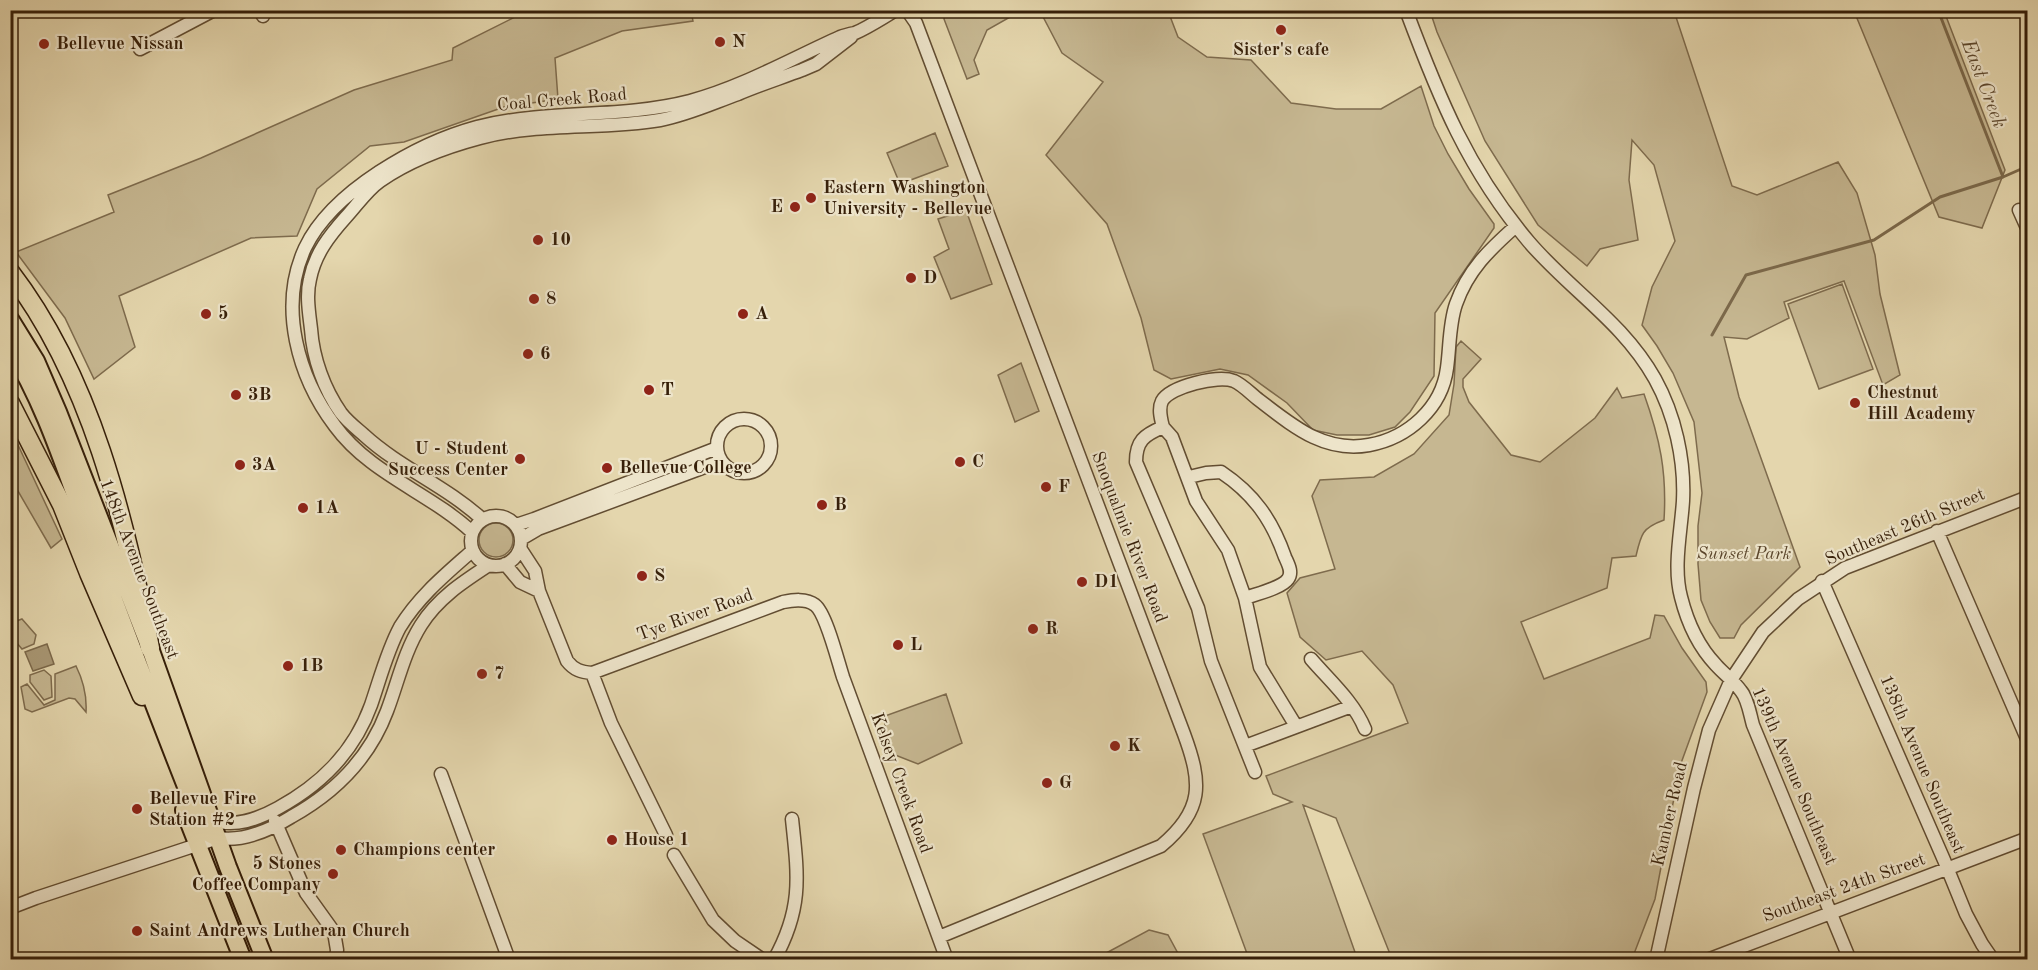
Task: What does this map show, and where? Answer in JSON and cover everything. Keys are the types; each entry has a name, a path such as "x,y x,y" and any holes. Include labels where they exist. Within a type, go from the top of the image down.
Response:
{"highway":[{"path":"10,272 43,317 63,357 94,433 133,560 150,648"},
{"path":"10,403 62,505 142,696"}],"main road":[{"name":"148th Avenue Southeast","path":"10,319 36,361 48,388 150,648 239,898 265,960"},
{"name":"148th Avenue Southeast","path":"10,348 23,368 42,411 130,645 200,822 207,832 218,838"},
{"name":"148th Avenue Southeast","path":"130,645 142,696 243,960"}],"street":[{"path":"140,49 214,10"},
{"name":"Coal Creek Road","path":"482,519 466,504 397,462 377,447 343,415 334,403 312,343 310,319 309,280 321,246 379,182 404,167 451,147 509,131 615,125 662,119 688,112 816,64 855,33 896,10"},
{"name":"Snoqualmie River Road","path":"907,10 916,23 1173,703 1194,763 1197,787 1195,799 1186,819 1174,835 1161,846 939,937"},
{"name":"139th Avenue Southeast","path":"1406,10 1450,121 1485,183 1515,226 1546,260 1622,332 1656,381 1669,410 1680,455 1683,498 1679,579 1689,621 1703,649 1744,694 1753,725 1850,960"},
{"name":"Coal Creek Road","path":"472,532 456,518 392,478 362,454 337,429 324,411 309,380 294,337 293,301 303,253 322,221 376,174 425,147 460,133 507,121 618,113 686,102 797,59 843,35 855,33"},
{"path":"2019,210 2028,230"},
{"path":"1296,726 1260,667 1245,598 1228,550 1196,501 1189,477 1172,437 1163,428 1161,402 1170,393 1208,380 1224,378 1238,383 1306,434 1333,445 1343,447 1371,445 1411,428 1422,420 1443,386 1453,317 1462,290 1481,258 1515,226"},
{"path":"10,908 218,838 234,841 277,826 327,794 349,775 363,757 387,711 404,660 422,624 446,596 489,565 512,561 521,544 538,529 713,464 724,465 737,472 747,473 756,470 769,456 771,446 770,437 760,424 753,420 737,420 723,428 719,435 717,448 724,465"},
{"path":"1163,428 1146,434 1136,450 1136,462 1198,608 1211,661 1255,772"},
{"path":"516,525 717,448"},
{"path":"1189,477 1221,472 1264,511 1276,532 1291,570 1288,579 1280,585 1245,598"},
{"name":"Southeast 26th Street","path":"1731,680 1764,632 1798,598 1822,581 1845,568 2028,497"},
{"path":"489,565 476,557 472,551 472,532 482,519 500,516 516,525 521,544 535,571 539,591 567,661 575,669 592,673 611,723 666,835"},
{"path":"1937,531 2028,741"},
{"path":"213,820 229,824 240,823 271,812 312,787 343,756 364,720 394,640 410,612 430,589 472,551"},
{"path":"505,564 520,582 539,591"},
{"name":"138th Avenue Southeast","path":"1822,581 1970,922 1993,960"},
{"name":"Tye River Road","path":"592,673 783,602 796,600 807,602 815,605 823,617"},
{"name":"Kelsey Creek Road","path":"823,617 947,960"},
{"path":"1311,659 1352,706 1365,729"},
{"name":"Kamber Road","path":"1656,960 1694,788 1710,730 1731,680"},
{"path":"1245,746 1352,706"},
{"path":"441,774 509,960"},
{"path":"271,812 306,893 334,932 336,960"},
{"path":"774,960 792,922 797,897 792,819"},
{"name":"Southeast 24th Street","path":"1707,960 2028,838"},
{"path":"674,855 713,920 735,941 763,960"}],"green space":[{"path":"946,10 1039,11 1010,17 987,30 974,60 979,74 967,79 944,19"},
{"path":"527,11 691,11 693,21 622,31 555,58 558,99 504,107 404,142 370,146 317,189 297,236 251,238 119,296 135,347 94,379 65,318 16,252 114,212 108,195 201,158 354,90 452,60 453,48"},
{"path":"1040,11 1168,11 1178,37 1207,57 1251,60 1291,103 1336,109 1381,109 1421,86 1434,126 1448,154 1494,224 1494,228 1435,313 1434,376 1410,412 1395,427 1369,435 1337,435 1313,430 1287,403 1248,375 1220,369 1171,379 1154,370 1141,318 1107,224 1046,155 1103,82 1062,53"},
{"name":"Sunset Park","path":"1430,11 1674,11 1732,186 1757,195 1838,162 1857,193 1875,255 1880,294 1900,375 1883,385 1844,281 1784,302 1789,318 1747,339 1724,337 1739,397 1800,567 1741,625 1734,638 1720,638 1701,600 1698,526 1702,493 1694,422 1673,373 1642,325 1652,287 1675,241 1654,165 1632,140 1629,180 1638,240 1600,249 1587,266 1538,225 1485,141"},
{"path":"1854,11 1944,11 2005,170 1982,228 1939,217"},
{"path":"935,133 948,166 900,184 887,153"},
{"path":"966,210 992,284 951,299 934,257 949,249 938,219"},
{"path":"1842,284 1873,369 1819,389 1788,304"},
{"path":"1461,341 1481,359 1463,379 1463,387 1469,402 1511,455 1540,462 1595,418 1617,388 1622,398 1644,394 1661,456 1664,520 1647,529 1639,542 1636,556 1612,558 1607,588 1521,622 1544,679 1650,638 1655,615 1664,616 1682,648 1706,682 1707,692 1680,766 1655,899 1632,959 1392,959 1336,818 1303,805 1356,955 1343,959 1249,959 1203,834 1292,802 1273,794 1266,776 1408,723 1393,685 1362,651 1326,660 1300,637 1287,593 1300,578 1335,569 1312,496 1320,480 1374,477 1414,454 1449,415 1456,347"},
{"path":"1021,363 1039,411 1015,422 998,375"},
{"path":"11,430 62,539 51,548 11,479"},
{"path":"496,523 508,528 513,540 508,552 496,557 484,552 479,540 484,528"},
{"path":"22,619 36,635 34,644 22,649 16,642 14,622"},
{"path":"76,666 84,689 86,712 75,699 69,698 32,712 25,709 21,687 27,684 44,705 55,700 55,674"},
{"path":"44,670 51,676 52,697 44,700 30,682 30,675"},
{"path":"946,694 962,743 918,764 885,751 885,716"},
{"path":"1149,930 1168,935 1181,959 1095,959"}],"shaded area":[{"path":"47,644 54,664 33,671 25,652"}],"waterway":[{"name":"East Creek","path":"1938,10 2003,177 2028,166"},
{"path":"1712,335 1746,275 1874,240 1940,197 2003,177"}],"place":[{"name":"Sister's cafe","path":"1281,30"},
{"name":"N","path":"720,42"},
{"name":"Bellevue Nissan","path":"44,44"},
{"name":"Eastern Washington University - Bellevue","path":"811,198"},
{"name":"E","path":"795,207"},
{"name":"10","path":"538,240"},
{"name":"D","path":"911,278"},
{"name":"8","path":"534,299"},
{"name":"5","path":"206,314"},
{"name":"A","path":"743,314"},
{"name":"6","path":"528,354"},
{"name":"T","path":"649,390"},
{"name":"3B","path":"236,395"},
{"name":"Chestnut Hill Academy","path":"1855,403"},
{"name":"U - Student Success Center","path":"520,459"},
{"name":"C","path":"960,462"},
{"name":"3A","path":"240,465"},
{"name":"Bellevue College","path":"607,468"},
{"name":"F","path":"1046,487"},
{"name":"B","path":"822,505"},
{"name":"1A","path":"303,508"},
{"name":"S","path":"642,576"},
{"name":"D1","path":"1082,582"},
{"name":"R","path":"1033,629"},
{"name":"L","path":"898,645"},
{"name":"1B","path":"288,666"},
{"name":"7","path":"482,674"},
{"name":"K","path":"1115,746"},
{"name":"G","path":"1047,783"},
{"name":"Bellevue Fire Station #2","path":"137,809"},
{"name":"House 1","path":"612,840"},
{"name":"Champions center","path":"341,850"},
{"name":"5 Stones Coffee Company","path":"333,874"},
{"name":"Saint Andrews Lutheran Church","path":"137,931"}]}
